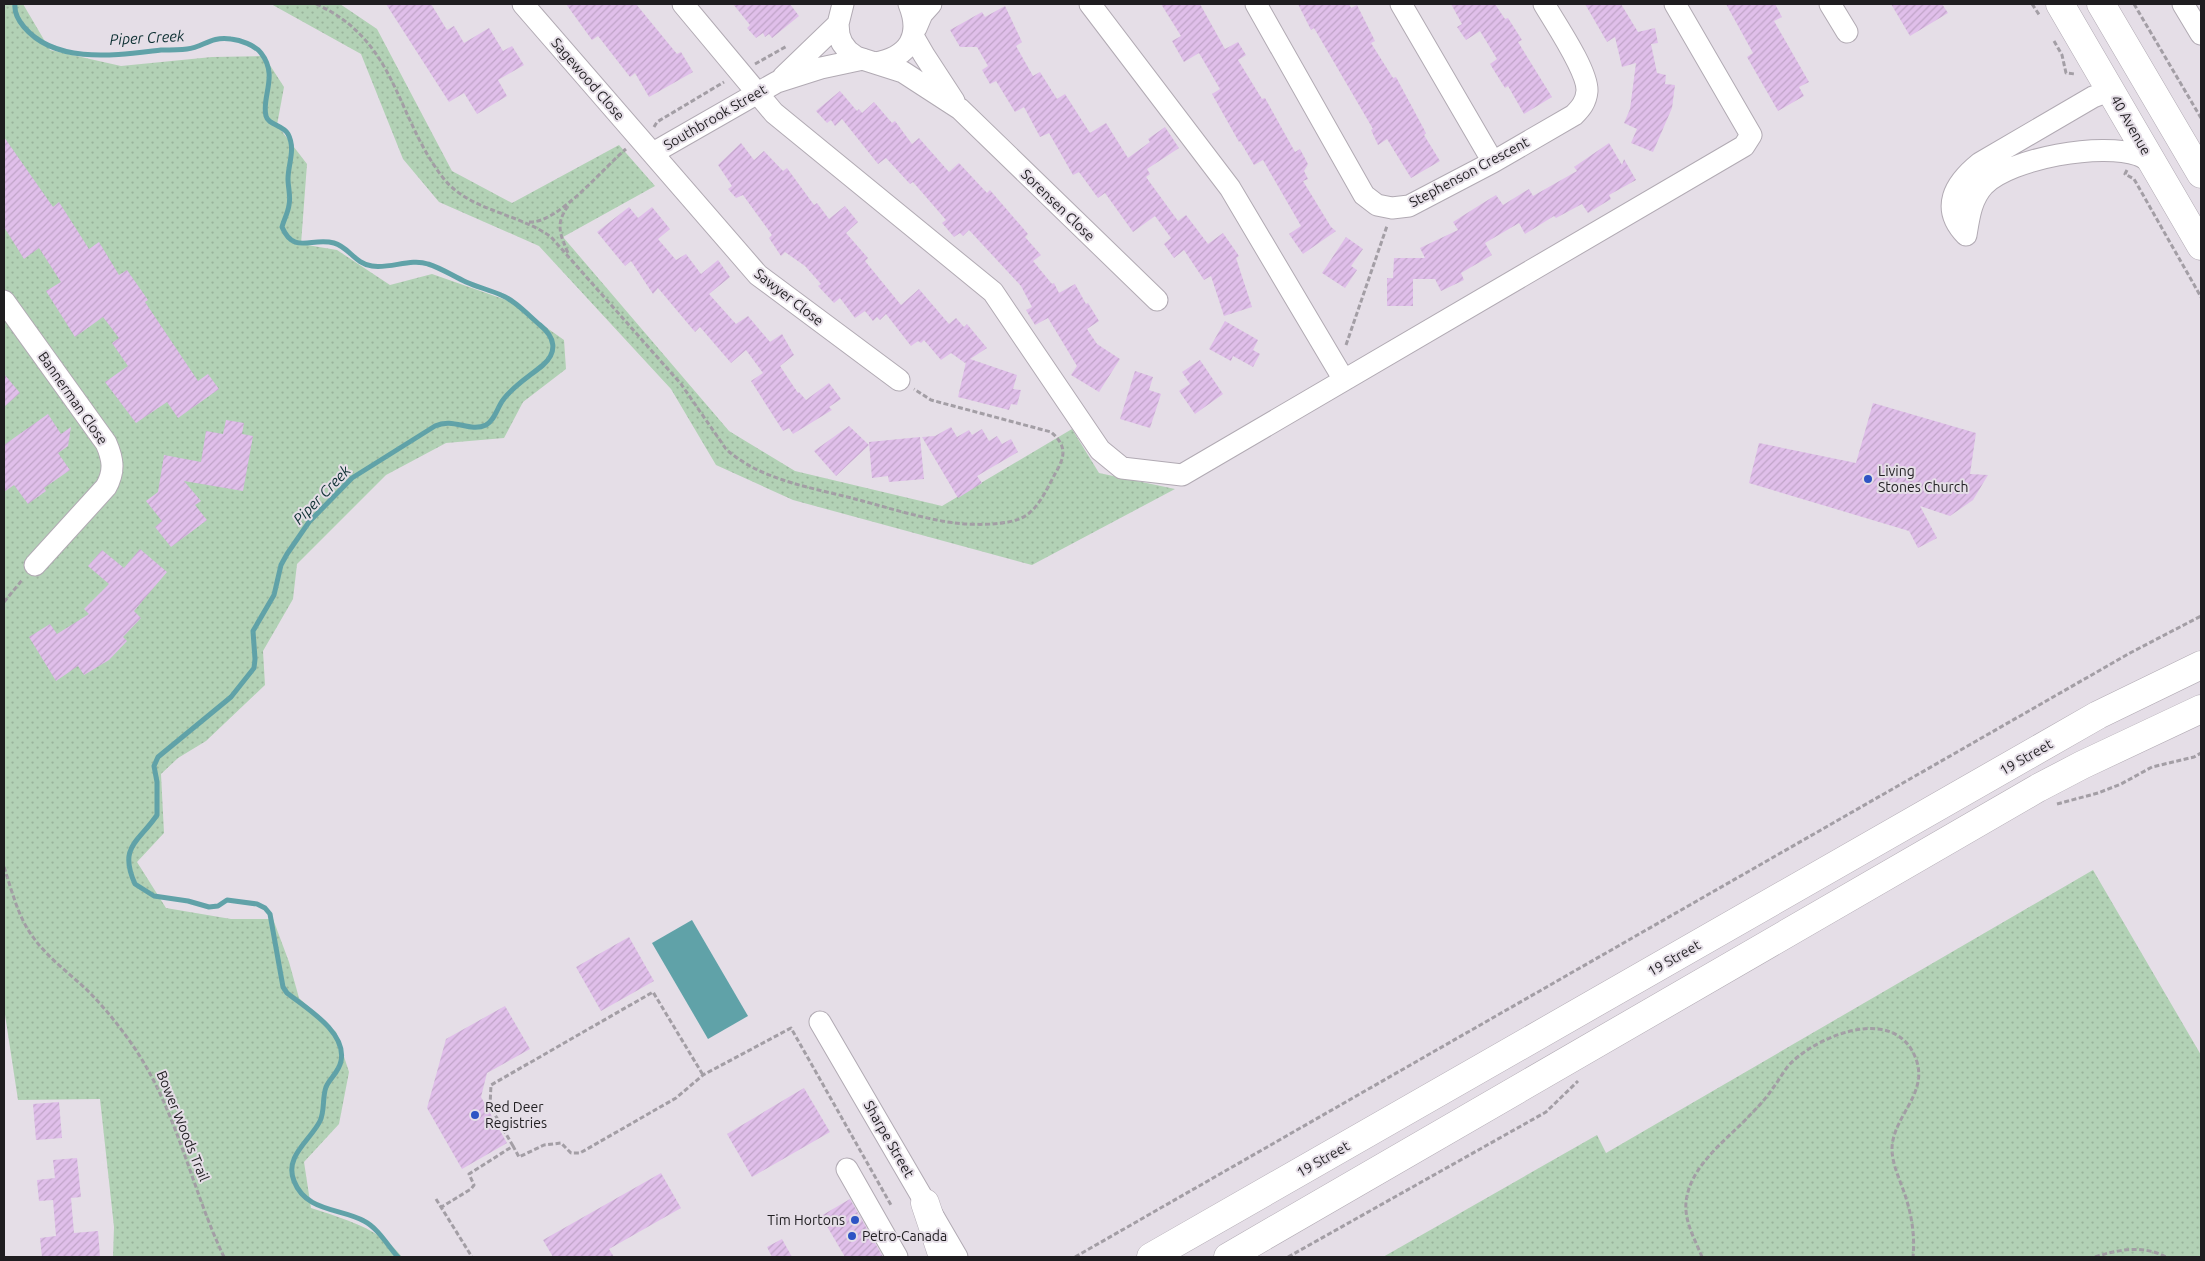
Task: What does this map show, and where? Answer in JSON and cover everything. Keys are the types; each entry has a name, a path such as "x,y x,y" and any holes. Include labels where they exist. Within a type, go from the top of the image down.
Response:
{"main road":[{"path":"2101,4 2201,175"},
{"name":"40 Avenue","path":"2050,10 2111,90 2201,246"},
{"path":"2111,90 2124,93 2140,103 2201,175"},
{"name":"19 Street","path":"1151,1257 2098,715 2201,665"},
{"path":"2046,797 2082,765 2201,708"},
{"path":"1228,1257 2046,797 2106,766 2201,726"},
{"path":"925,1203 943,1257"}],"street":[{"name":"Sagewood Close","path":"523,4 653,153"},
{"path":"683,4 774,113 993,292 1100,450 1122,468 1182,475 1341,375 1744,146 1751,135 1675,4"},
{"name":"Sorensen Close","path":"910,4 915,32 924,56 960,109"},
{"path":"915,32 922,14 931,4"},
{"path":"1090,4 1230,188 1341,375"},
{"name":"Stephenson Crescent","path":"1256,4 1364,195 1377,204 1392,208 1409,206 1493,162 1574,115 1582,106 1587,93 1584,77 1579,64 1544,4"},
{"path":"1401,4 1493,162"},
{"path":"1830,4 1847,32"},
{"path":"2183,4 2201,34"},
{"name":"Southbrook Street","path":"777,82 839,13"},
{"path":"839,13 842,43 856,57 869,61"},
{"name":"Southbrook Street","path":"653,153 777,82 821,68 869,61 887,61 901,54 915,32"},
{"name":"Sorensen Close","path":"869,61 903,72 960,109 1157,300"},
{"path":"2111,90 2093,97 1970,170 1954,193 1952,204 1953,218 1966,235 1975,197 1991,180 2024,165 2054,156 2094,150 2124,151 2139,155 2154,165"},
{"name":"Sawyer Close","path":"653,153 758,275 775,290 861,350 900,380"},
{"name":"Bannerman Close","path":"4,301 106,443 113,465 111,478 106,487 35,565"},
{"name":"Sharpe Street","path":"820,1022 957,1257"},
{"path":"847,1169 897,1257"}],"path":[{"path":"316,4 337,15 356,30 382,60 421,139 445,180 468,198 493,210 526,222 551,236 681,384 726,449 735,458 774,477 938,520 981,524 1006,522 1021,518 1033,510 1059,467 1063,454 1060,440 1051,432 931,400 900,380"},
{"path":"2032,4 2050,10"},
{"path":"2134,4 2201,118"},
{"path":"2049,33 2062,55 2066,73 2080,74"},
{"path":"526,222 542,220 569,203 628,148"},
{"path":"2127,167 2125,174 2134,179 2201,297"},
{"path":"569,203 561,216 559,228 560,236 569,256"},
{"path":"1341,375 1392,208"},
{"path":"4,602 35,565"},
{"path":"1075,1257 2130,653 2201,616"},
{"path":"2046,797 2098,793 2152,767 2194,757 2201,752"},
{"name":"Bower Woods Trail","path":"4,867 21,916 33,937 104,1008 140,1057 152,1078 178,1137 214,1238 224,1257"},
{"path":"703,1075 653,992 492,1085 490,1106 519,1157 544,1145 561,1143 572,1153 580,1153 676,1098 703,1075 791,1028 896,1213"},
{"path":"1702,1257 1689,1226 1686,1206 1688,1194 1699,1170 1761,1104 1794,1060 1839,1035 1867,1028 1882,1030 1904,1040 1914,1054 1919,1071 1919,1085 1892,1146 1894,1163 1913,1224 1913,1257"},
{"path":"1288,1257 1546,1112 1582,1077"},
{"path":"440,1208 474,1185 469,1174 513,1146"},
{"path":"436,1199 472,1257"},
{"path":"2095,1257 2109,1252 2129,1249 2148,1250 2166,1257"}],"green space":[{"path":"4,4 23,4 50,50 121,66 212,57 264,56 284,87 277,125 307,164 301,244 337,250 390,285 432,274 509,301 564,340 566,369 523,402 504,438 446,443 386,475 297,564 293,599 263,651 265,685 206,741 178,758 161,774 164,833 137,862 166,908 231,919 273,919 289,962 299,998 336,1032 349,1072 339,1124 304,1162 311,1208 361,1226 383,1239 402,1257 113,1257 114,1227 100,1099 18,1100 4,1008"},
{"path":"271,4 340,4 377,29 452,171 512,203 619,145 655,186 563,237 729,431 795,471 942,506 1072,429 1099,473 1175,489 1032,565 793,500 716,465 671,389 539,246 439,202 403,159 361,54"},
{"path":"2093,870 2201,1055 2201,1257 1383,1257 1597,1135 1606,1153"}],"water":[{"path":"692,920 748,1016 708,1039 652,943"}],"building":[{"path":"386,4 431,4 447,30 454,26 464,43 489,28 503,51 512,46 524,65 498,80 507,96 477,114 464,93 449,102"},
{"path":"566,4 636,4 677,54 681,52 693,72 649,97 635,73 630,77 598,36 592,40"},
{"path":"733,4 790,4 799,16 772,38 769,34 765,37 763,33 756,38 747,28 750,25"},
{"path":"1161,4 1200,4 1225,49 1238,42 1246,55 1238,60 1262,99 1265,98 1295,152 1300,149 1308,164 1304,171 1308,179 1303,181 1331,227 1336,231 1303,254 1289,234 1301,226 1263,160 1254,165 1239,142 1212,94 1220,89 1199,53 1184,62 1172,41 1181,36"},
{"path":"1298,4 1349,4 1351,8 1357,5 1375,41 1371,43 1393,78 1396,77 1426,133 1424,135 1440,161 1411,178 1387,139 1378,145 1371,130 1373,129 1314,28 1311,30"},
{"path":"1451,4 1495,4 1505,19 1508,18 1522,40 1518,42 1552,97 1524,114 1508,86 1505,88 1490,64 1497,59 1480,31 1466,40 1457,27 1462,24"},
{"path":"1585,4 1621,4 1638,32 1655,28 1658,43 1651,44 1657,73 1666,75 1665,84 1675,85 1672,108 1653,152 1631,143 1637,129 1624,123 1630,109 1636,63 1622,67 1615,37 1607,42"},
{"path":"1726,4 1775,4 1782,17 1774,21 1809,82 1799,87 1804,96 1778,111 1747,57 1753,53"},
{"path":"1891,4 1942,4 1948,13 1910,36"},
{"path":"1005,6 1022,42 1016,46 1033,76 1040,72 1057,99 1065,94 1090,133 1106,123 1128,158 1150,142 1148,139 1165,127 1179,148 1147,169 1150,174 1146,177 1178,221 1186,215 1208,244 1223,233 1239,256 1236,258 1252,307 1224,316 1211,276 1204,280 1184,250 1174,258 1164,244 1171,238 1155,216 1133,232 1105,193 1098,198 1079,172 1073,175 1049,133 1040,137 1024,107 1015,112 996,81 990,84 982,70 988,66 977,47 960,47 950,30 982,12 985,17"},
{"path":"840,91 857,111 859,109 862,113 874,102 892,123 895,121 912,144 919,138 949,172 959,163 987,193 990,190 1028,234 1025,237 1041,255 1033,261 1052,284 1054,283 1059,293 1075,284 1086,304 1088,303 1099,321 1087,329 1097,344 1120,359 1099,392 1071,375 1077,366 1048,318 1035,325 1026,310 1032,307 1021,286 969,230 963,236 960,233 954,237 942,223 946,220 913,182 910,184 886,158 878,164 842,119 835,126 831,120 827,123 816,111"},
{"path":"4,137 53,207 59,202 89,249 99,242 119,275 127,270 148,300 145,302 198,381 208,374 219,389 178,418 167,402 136,423 105,382 128,366 112,343 119,338 103,317 75,337 46,291 61,282 39,248 24,259 4,227"},
{"path":"741,143 754,160 764,151 783,171 787,168 814,205 817,203 829,219 845,206 858,222 846,233 868,258 865,261 901,305 919,289 949,324 956,318 964,327 967,324 987,348 970,359 1017,375 1013,389 1021,390 1017,405 1011,404 1009,410 958,397 966,362 951,353 941,360 924,340 921,343 918,341 911,346 886,314 880,320 877,317 873,321 865,311 855,318 840,298 834,303 818,286 821,284 805,266 785,252 781,256 769,238 772,235 743,195 736,198 728,189 732,186 718,165"},
{"path":"1609,143 1622,165 1624,159 1636,180 1609,195 1611,199 1588,213 1582,204 1556,218 1554,216 1525,234 1519,223 1485,243 1492,255 1461,273 1464,280 1441,291 1435,279 1413,279 1413,306 1387,306 1387,278 1393,278 1394,258 1425,258 1420,248 1458,230 1453,222 1475,208 1496,195 1503,205 1529,189 1533,196 1577,171 1574,167"},
{"path":"629,207 638,218 652,207 670,229 658,239 676,260 686,254 701,274 718,260 730,277 709,294 736,324 748,316 770,342 782,334 794,355 780,366 798,393 806,400 829,383 841,399 829,407 832,410 793,434 789,428 783,431 751,381 763,373 746,350 731,363 700,327 695,332 658,288 653,294 631,261 625,266 597,232"},
{"path":"1346,237 1363,249 1351,266 1357,270 1345,288 1322,273"},
{"path":"1225,321 1258,340 1253,350 1260,354 1253,367 1233,356 1231,361 1209,349"},
{"path":"1200,360 1223,394 1195,414 1179,391 1190,384 1182,372"},
{"path":"1135,371 1153,377 1149,390 1161,394 1150,428 1120,419"},
{"path":"4,374 20,393 4,407"},
{"name":"Living Stones Church","path":"1873,403 1976,433 1970,474 1988,475 1973,500 1950,516 1920,506 1937,538 1918,548 1909,531 1749,483 1759,443 1856,463"},
{"path":"48,414 61,434 71,427 68,446 58,453 70,470 44,488 46,491 28,504 14,485 4,492 4,445"},
{"path":"226,420 244,423 242,434 253,436 243,491 184,481 201,501 195,505 207,520 171,547 155,527 162,521 146,501 158,492 164,455 201,462 206,431 223,434"},
{"path":"849,426 869,445 836,476 814,451"},
{"path":"951,427 957,437 969,430 972,435 982,429 989,441 997,436 1002,444 1011,439 1018,452 977,476 982,483 958,498 922,437 935,436"},
{"path":"920,437 924,479 889,482 888,476 872,478 869,442"},
{"path":"140,549 167,572 134,611 141,618 123,637 127,641 109,660 84,675 78,666 56,681 29,637 50,624 57,634 89,614 84,609 109,584 88,566 102,550 124,568"},
{"path":"629,937 654,981 601,1011 576,967"},
{"path":"505,1006 530,1049 487,1073 481,1097 507,1143 462,1169 427,1108 446,1039"},
{"path":"804,1088 830,1132 752,1177 727,1134"},
{"path":"59,1102 62,1138 36,1140 33,1104"},
{"path":"77,1158 81,1197 71,1198 74,1233 98,1231 100,1257 42,1257 40,1238 56,1236 53,1200 39,1201 37,1180 55,1178 53,1160"},
{"path":"661,1173 681,1208 609,1249 614,1257 553,1257 543,1240"},
{"name":"Petro-Canada","path":"850,1199 883,1257 845,1257 821,1216"},
{"path":"782,1239 792,1257 772,1257 767,1247"}],"waterway":[{"name":"Piper Creek","path":"15,4 20,22 37,39 53,47 70,52 88,55 107,55 184,49 224,38 239,40 255,48 261,53 269,70 265,109 267,119 286,131 291,145 288,173 290,202 282,227 292,240 298,243 334,243 344,248 366,265 379,267 421,262 433,266 512,301 549,334 553,345 553,350 548,360 507,395 489,423 480,427 449,423 435,426 352,478 309,522 281,565 274,595 253,631 254,668 231,697 158,757 154,766 157,782 157,815 133,845 130,853 130,871 135,884 154,896 188,901 209,907 218,906 227,900 257,904 265,908 270,914 283,987 287,993 314,1013 332,1031 338,1040 341,1050 340,1065 326,1087 320,1121 295,1156 292,1164 294,1181 299,1191 315,1204 355,1217 369,1224 398,1257"}],"place":[{"name":"Living Stones Church","path":"1868,479"},
{"name":"Red Deer Registries","path":"475,1115"},
{"name":"Tim Hortons","path":"855,1220"},
{"name":"Petro-Canada","path":"852,1236"}]}
